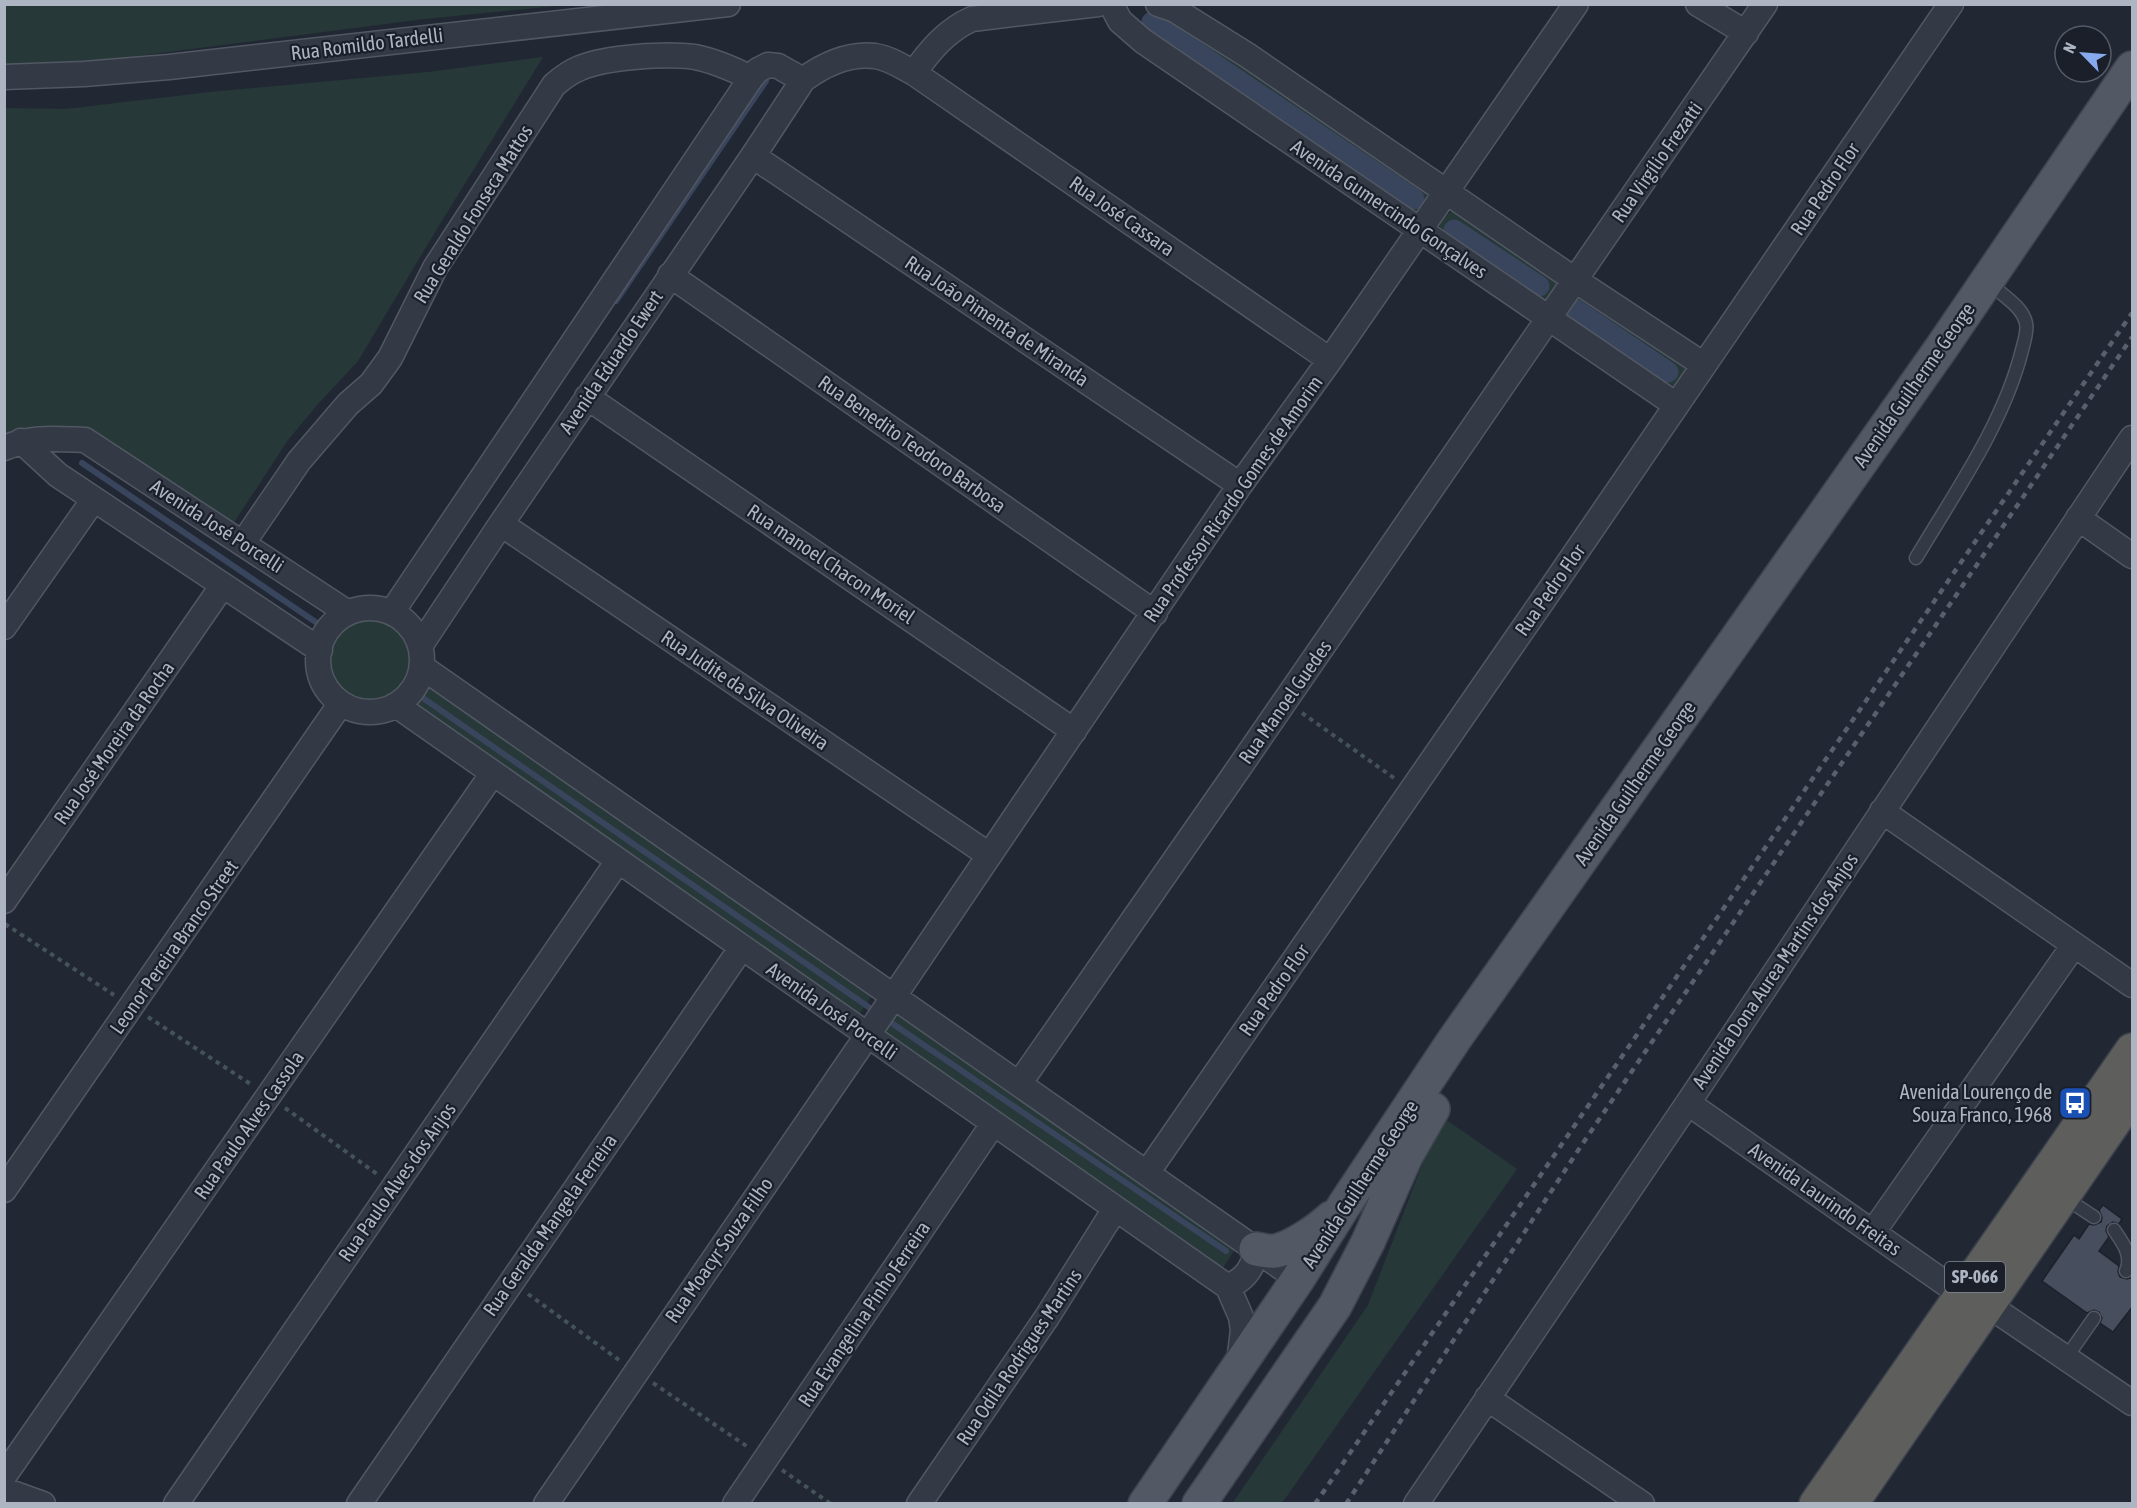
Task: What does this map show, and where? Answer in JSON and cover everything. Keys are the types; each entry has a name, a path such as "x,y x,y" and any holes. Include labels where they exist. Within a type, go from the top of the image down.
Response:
{"highway":[{"name":"SP-066","path":"1851,1503 1975,1300 2133,1050"},
{"name":"SP-066","path":"1816,1503 1975,1300 2063,1197 2133,1096"}],"main road":[{"name":"Avenida Guilherme George","path":"1145,1503 1298,1279 1454,1040 1942,347 2133,68"},
{"name":"Avenida Guilherme George","path":"1198,1503 1335,1306 1368,1242 1406,1156 1441,1097 1571,913 2133,99"},
{"path":"1256,1249 1275,1251 1288,1246 1321,1227 1345,1204"},
{"path":"1277,1389 1321,1307 1320,1292 1298,1279"}],"street":[{"name":"Rua Romildo Tardelli","path":"4,77 159,68 728,4"},
{"path":"914,73 940,41 957,26 972,19 1098,4"},
{"name":"Avenida Gumercindo Gonçalves","path":"1111,4 1120,21 1143,41 1676,405"},
{"path":"1158,4 1175,10 1201,26 1704,365"},
{"name":"Rua Professor Ricardo Gomes de Amorim","path":"894,997 1240,485 1330,360 1576,4"},
{"path":"1698,4 1746,33"},
{"name":"Rua Virgílio Frezatti","path":"1549,319 1765,4"},
{"name":"Rua Pedro Flor","path":"1147,1173 1951,4"},
{"name":"Rua Geraldo Fonseca Mattos","path":"243,543 299,461 348,404 371,384 390,358 435,268 554,85 567,74 583,66 634,58 678,56 716,62 751,78"},
{"name":"Rua José Cassara","path":"803,80 827,64 844,59 873,56 891,60 914,73 1330,360"},
{"path":"392,612 751,78 768,65 778,66 803,80"},
{"name":"Avenida Eduardo Ewert","path":"421,656 501,524 803,80"},
{"name":"Rua João Pimenta de Miranda","path":"753,156 1240,485"},
{"name":"Rua Benedito Teodoro Barbosa","path":"670,275 1155,613"},
{"name":"Rua Manoel Guedes","path":"1019,1083 1549,319"},
{"name":"Rua manoel Chacon Moriel","path":"588,397 1074,731"},
{"name":"Avenida Dona Aurea Martins dos Anjos","path":"1416,1503 2133,438"},
{"path":"13,444 40,439 85,440"},
{"path":"58,475 63,460 85,440"},
{"name":"Avenida José Porcelli","path":"85,440 348,613"},
{"path":"13,444 320,650"},
{"path":"4,627 94,499"},
{"path":"2078,518 2133,556"},
{"name":"Rua Judite da Silva Oliveira","path":"501,524 989,855"},
{"name":"Rua José Moreira da Rocha","path":"4,902 223,585"},
{"path":"363,608 377,608 392,612 404,620 414,632 421,656 419,678 410,694 396,705 379,711 353,709 341,703 328,690 320,673 320,650 328,629 348,613 363,608"},
{"path":"421,656 894,997 1298,1279"},
{"name":"Leonor Pereira Branco Street","path":"4,1190 341,703"},
{"name":"Avenida José Porcelli","path":"396,705 1227,1287"},
{"name":"Rua Paulo Alves Cassola","path":"4,1476 493,773"},
{"path":"1882,811 2133,985"},
{"name":"Rua Paulo Alves dos Anjos","path":"176,1503 618,861"},
{"path":"1873,1232 2074,945"},
{"name":"Rua Geralda Mangela Ferreira","path":"359,1503 742,948"},
{"name":"Rua Moacyr Souza Filho","path":"546,1503 894,997"},
{"name":"Avenida Laurindo Freitas","path":"1688,1102 1873,1232 2133,1403"},
{"name":"Rua Evangelina Pinho Ferreira","path":"735,1503 993,1124"},
{"name":"Rua Odila Rodrigues Martins","path":"920,1503 1047,1317 1115,1209"},
{"path":"1239,1365 1243,1330 1241,1317 1227,1287 1245,1277 1255,1260 1256,1249"},
{"path":"1487,1398 1642,1503"},
{"path":"4,1490 43,1503"}],"lane":[{"path":"1916,558 1989,432 2007,394 2021,356 2027,325 2023,314 2000,292"},
{"path":"2063,1197 2094,1217"},
{"path":"2114,1230 2126,1250 2128,1268 2126,1271"},
{"path":"2066,1358 2094,1318"}],"path":[{"path":"1285,702 1412,790"},
{"path":"4,924 269,1096 394,1187"},
{"path":"511,1283 831,1503"}],"shaded area":[{"path":"4,5 567,5 424,19 75,64 5,66"},
{"path":"1161,8 1430,195 1422,210 1414,215 1145,31 1146,15"},
{"path":"543,57 358,361 288,440 233,524 88,432 27,429 5,438 5,108 66,109 210,92 428,72"},
{"path":"1451,212 1461,213 1556,279 1558,288 1548,302 1540,303 1440,233 1442,221"},
{"path":"1577,298 1586,299 1685,368 1686,375 1675,390 1565,319 1565,311"},
{"path":"370,614 387,617 402,627 412,642 415,659 412,676 402,691 387,701 370,704 353,701 338,691 328,676 325,659 328,642 338,627 353,617"},
{"path":"426,683 873,994 858,1016 411,705"},
{"path":"893,1010 1238,1245 1220,1272 877,1034"},
{"path":"1445,1119 1517,1169 1282,1503 1232,1504 1368,1305 1429,1147"}],"building":[{"path":"2103,1205 2122,1219 2119,1224 2113,1222 2107,1226 2106,1231 2109,1237 2099,1251 2119,1266 2120,1277 2127,1279 2133,1277 2133,1306 2113,1332 2100,1323 2102,1318 2099,1312 2094,1310 2087,1313 2042,1281 2074,1235 2079,1239 2089,1224 2094,1225 2101,1222 2102,1217 2099,1210"}],"waterway":[{"path":"1152,22 1414,199"},
{"path":"616,301 766,81"},
{"path":"1454,230 1539,286"},
{"path":"1576,310 1668,372"},
{"path":"82,463 317,623"},
{"path":"423,698 870,1008"},
{"path":"893,1024 1226,1251"}],"railway":[{"path":"1315,1504 2132,313"},
{"path":"1346,1504 1581,1146 2132,337"}],"place":[{"name":"Avenida Lourenço de Souza Franco, 1968","path":"2075,1103"}]}
